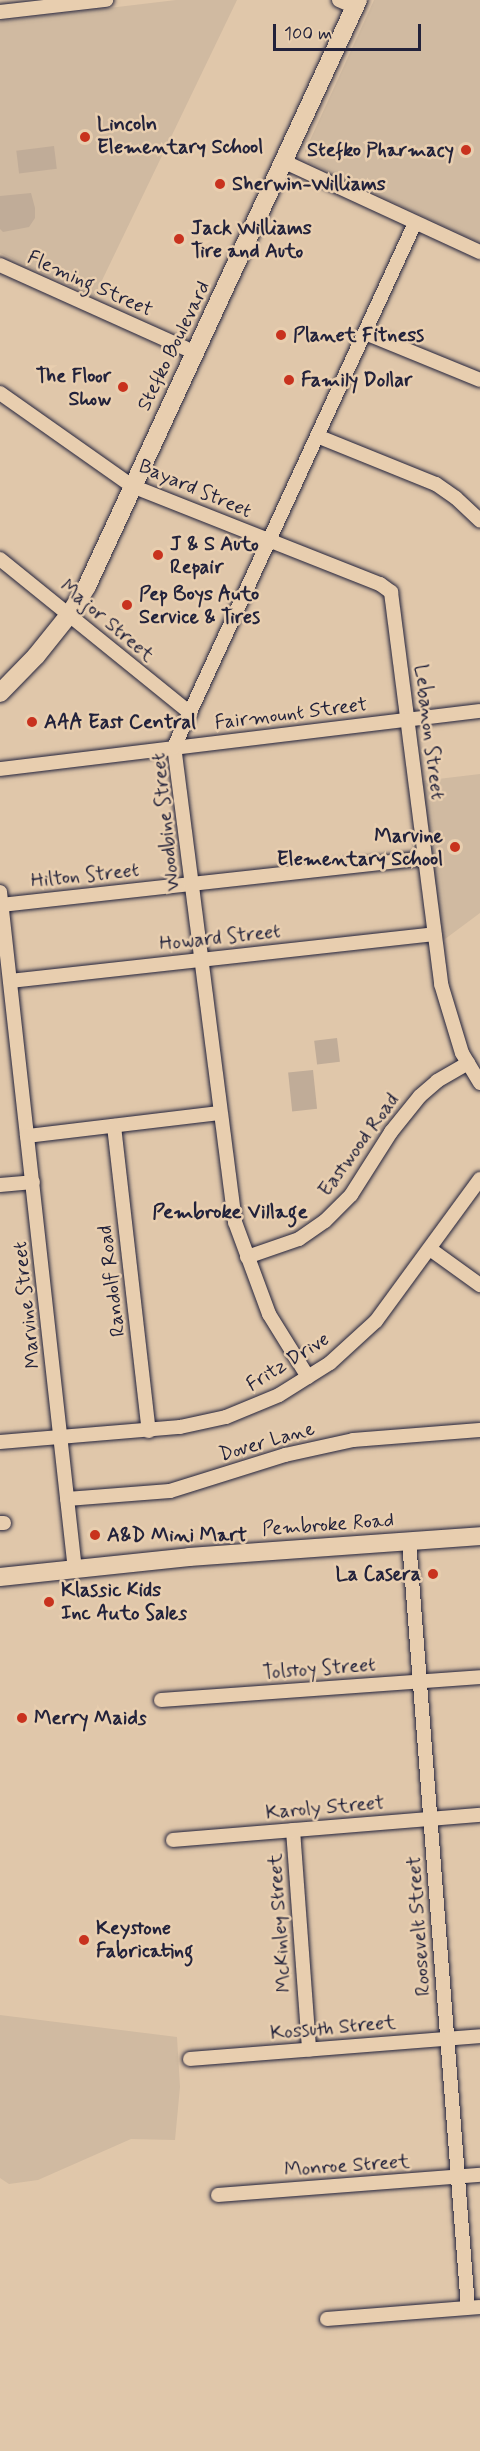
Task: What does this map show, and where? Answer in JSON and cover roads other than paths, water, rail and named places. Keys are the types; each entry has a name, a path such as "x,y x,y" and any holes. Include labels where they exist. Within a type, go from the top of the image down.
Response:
{"main road":[{"name":"Stefko Boulevard","path":"0,693 36,656 69,615 87,586 285,162 351,2"},
{"name":"Pembroke Road","path":"0,1577 189,1557 480,1536"}],"street":[{"path":"0,12 54,3 106,0"},
{"path":"285,162 480,252"},
{"name":"Woodbine Street","path":"308,1377 269,1314 247,1257 234,1214 219,1113 174,747 415,223"},
{"name":"Fleming Street","path":"0,265 196,353"},
{"path":"365,333 480,380"},
{"name":"Bayard Street","path":"0,393 132,486 380,584 391,592"},
{"path":"317,436 436,484 456,498 480,520"},
{"name":"Major Street","path":"0,559 190,713"},
{"name":"Lebanon Street","path":"391,592 443,997 468,1063 480,1083"},
{"name":"Fairmount Street","path":"0,770 480,711"},
{"name":"Hilton Street","path":"1,899 192,883 424,858"},
{"name":"Marvine Street","path":"1,899 75,1570"},
{"name":"Howard Street","path":"10,981 434,934"},
{"name":"Eastwood Road","path":"247,1257 299,1239 325,1221 351,1195 391,1132 420,1096 437,1081 468,1063"},
{"path":"27,1136 219,1113"},
{"name":"Randolf Road","path":"114,1126 149,1431"},
{"name":"Fritz Drive","path":"0,1442 180,1427 226,1417 279,1395 330,1363 376,1322 480,1179"},
{"path":"0,1185 33,1182"},
{"path":"430,1249 480,1285"},
{"name":"Dover Lane","path":"68,1499 170,1491 268,1460 335,1443 375,1437 480,1431"},
{"name":"Roosevelt Street","path":"409,1541 458,2177 474,2307"},
{"name":"Tolstoy Street","path":"161,1700 480,1677"},
{"name":"Karoly Street","path":"174,1840 480,1815"},
{"name":"McKinley Street","path":"293,1830 309,2049"},
{"name":"Kossuth Street","path":"190,2058 480,2036"},
{"name":"Monroe Street","path":"218,2195 480,2175"},
{"path":"327,2319 474,2307"}],"place":[{"name":"Lincoln Elementary School","path":"85,137"},
{"name":"Stefko Pharmacy","path":"466,150"},
{"name":"Sherwin-Williams","path":"220,184"},
{"name":"Jack Williams Tire and Auto","path":"179,239"},
{"name":"Planet Fitness","path":"281,335"},
{"name":"Family Dollar","path":"289,380"},
{"name":"The Floor Show","path":"123,387"},
{"name":"J & S Auto Repair","path":"158,555"},
{"name":"Pep Boys Auto Service & Tires","path":"127,605"},
{"name":"AAA East Central","path":"32,722"},
{"name":"Marvine Elementary School","path":"455,847"},
{"name":"A&D Mini Mart","path":"95,1535"},
{"name":"La Casera","path":"433,1574"},
{"name":"Klassic Kids Inc Auto Sales","path":"49,1602"},
{"name":"Merry Maids","path":"22,1718"},
{"name":"Keystone Fabricating","path":"84,1940"}],"district":[{"name":"Pembroke Village","path":"230,1212"}]}
